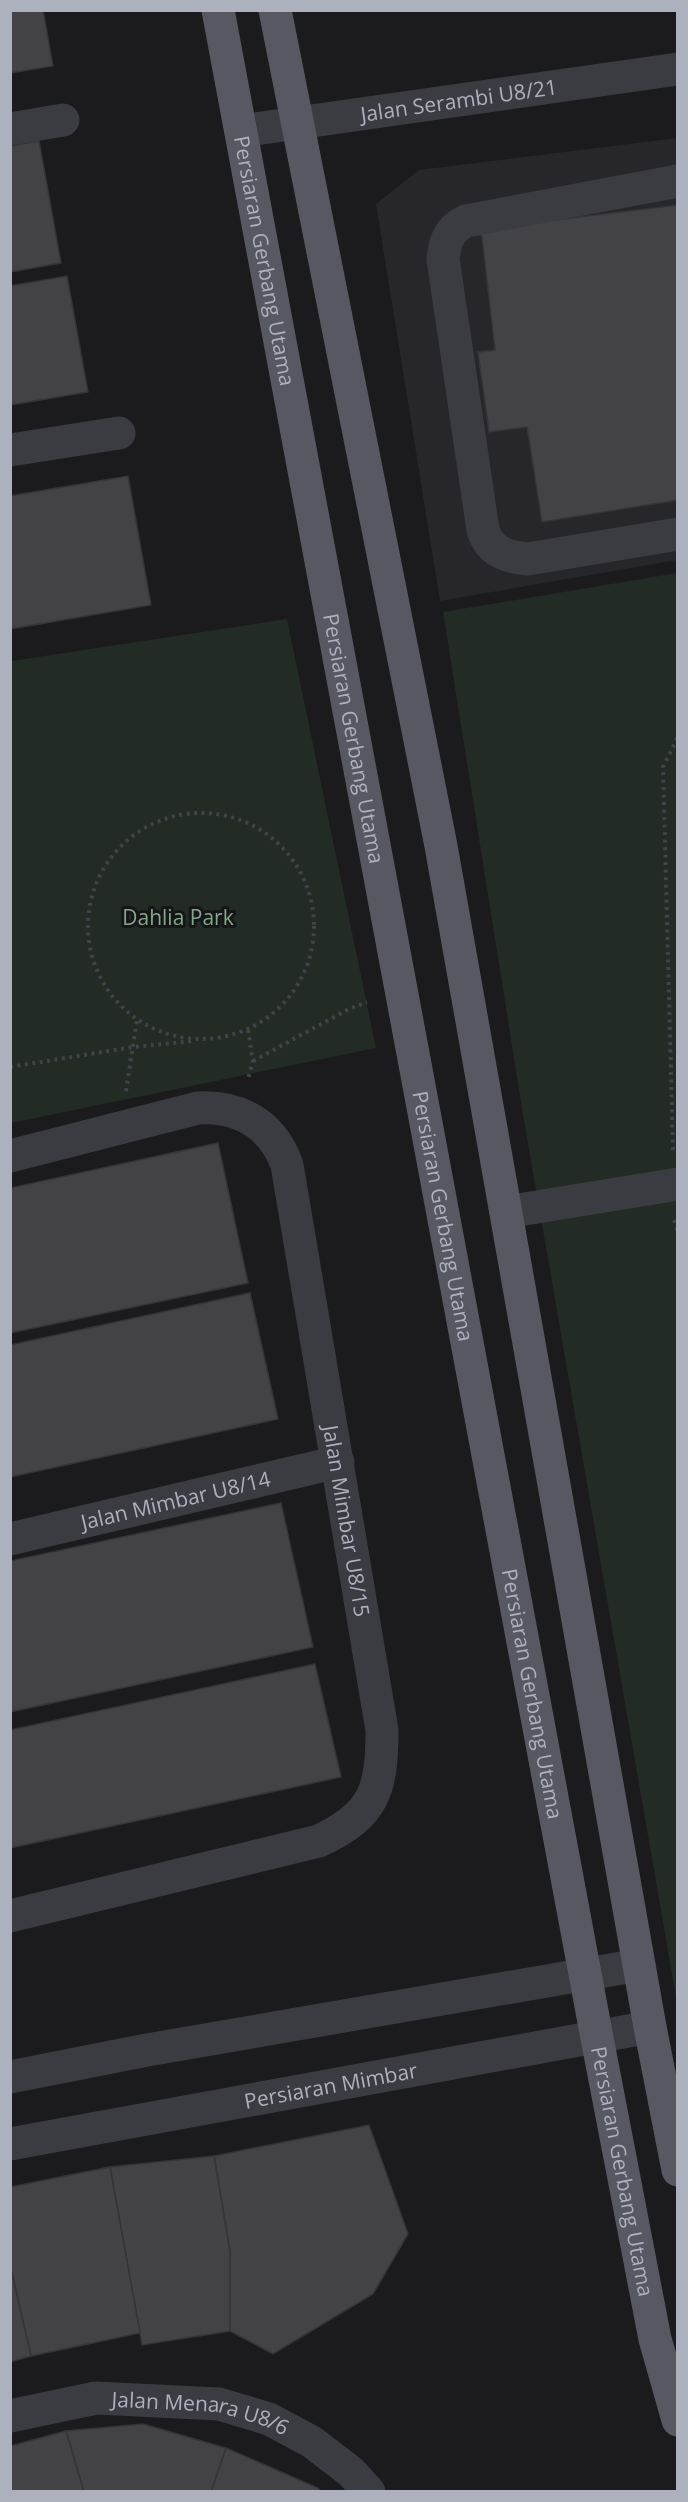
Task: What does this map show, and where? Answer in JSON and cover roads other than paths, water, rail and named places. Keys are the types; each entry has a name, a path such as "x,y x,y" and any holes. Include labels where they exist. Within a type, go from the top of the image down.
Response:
{"main road":[{"name":"Persiaran Gerbang Utama","path":"218,10 597,2038 655,2338 678,2420"},
{"path":"275,10 441,846 650,2027 678,2170"}],"street":[{"name":"Jalan Serambi U8/21","path":"241,131 678,69"},
{"path":"10,129 63,120"},
{"path":"678,181 466,221 456,226 447,237 443,259 478,496 487,541 503,554 528,559 678,534"},
{"path":"10,450 119,433"},
{"name":"Jalan Mimbar U8/15","path":"10,1156 198,1108 218,1107 255,1120 270,1134 281,1150 287,1165 382,1730 382,1762 377,1786 363,1814 340,1831 319,1841 10,1916"},
{"path":"506,1212 676,1184"},
{"name":"Jalan Mimbar U8/14","path":"10,1539 338,1462"},
{"path":"10,2077 147,2050 639,1965"},
{"name":"Persiaran Mimbar","path":"10,2144 650,2027"},
{"name":"Jalan Menara U8/6","path":"10,2416 96,2398 219,2404 269,2419 312,2442 351,2472 369,2492"}],"park label":[{"name":"Dahlia Park","path":"178,917"}]}
